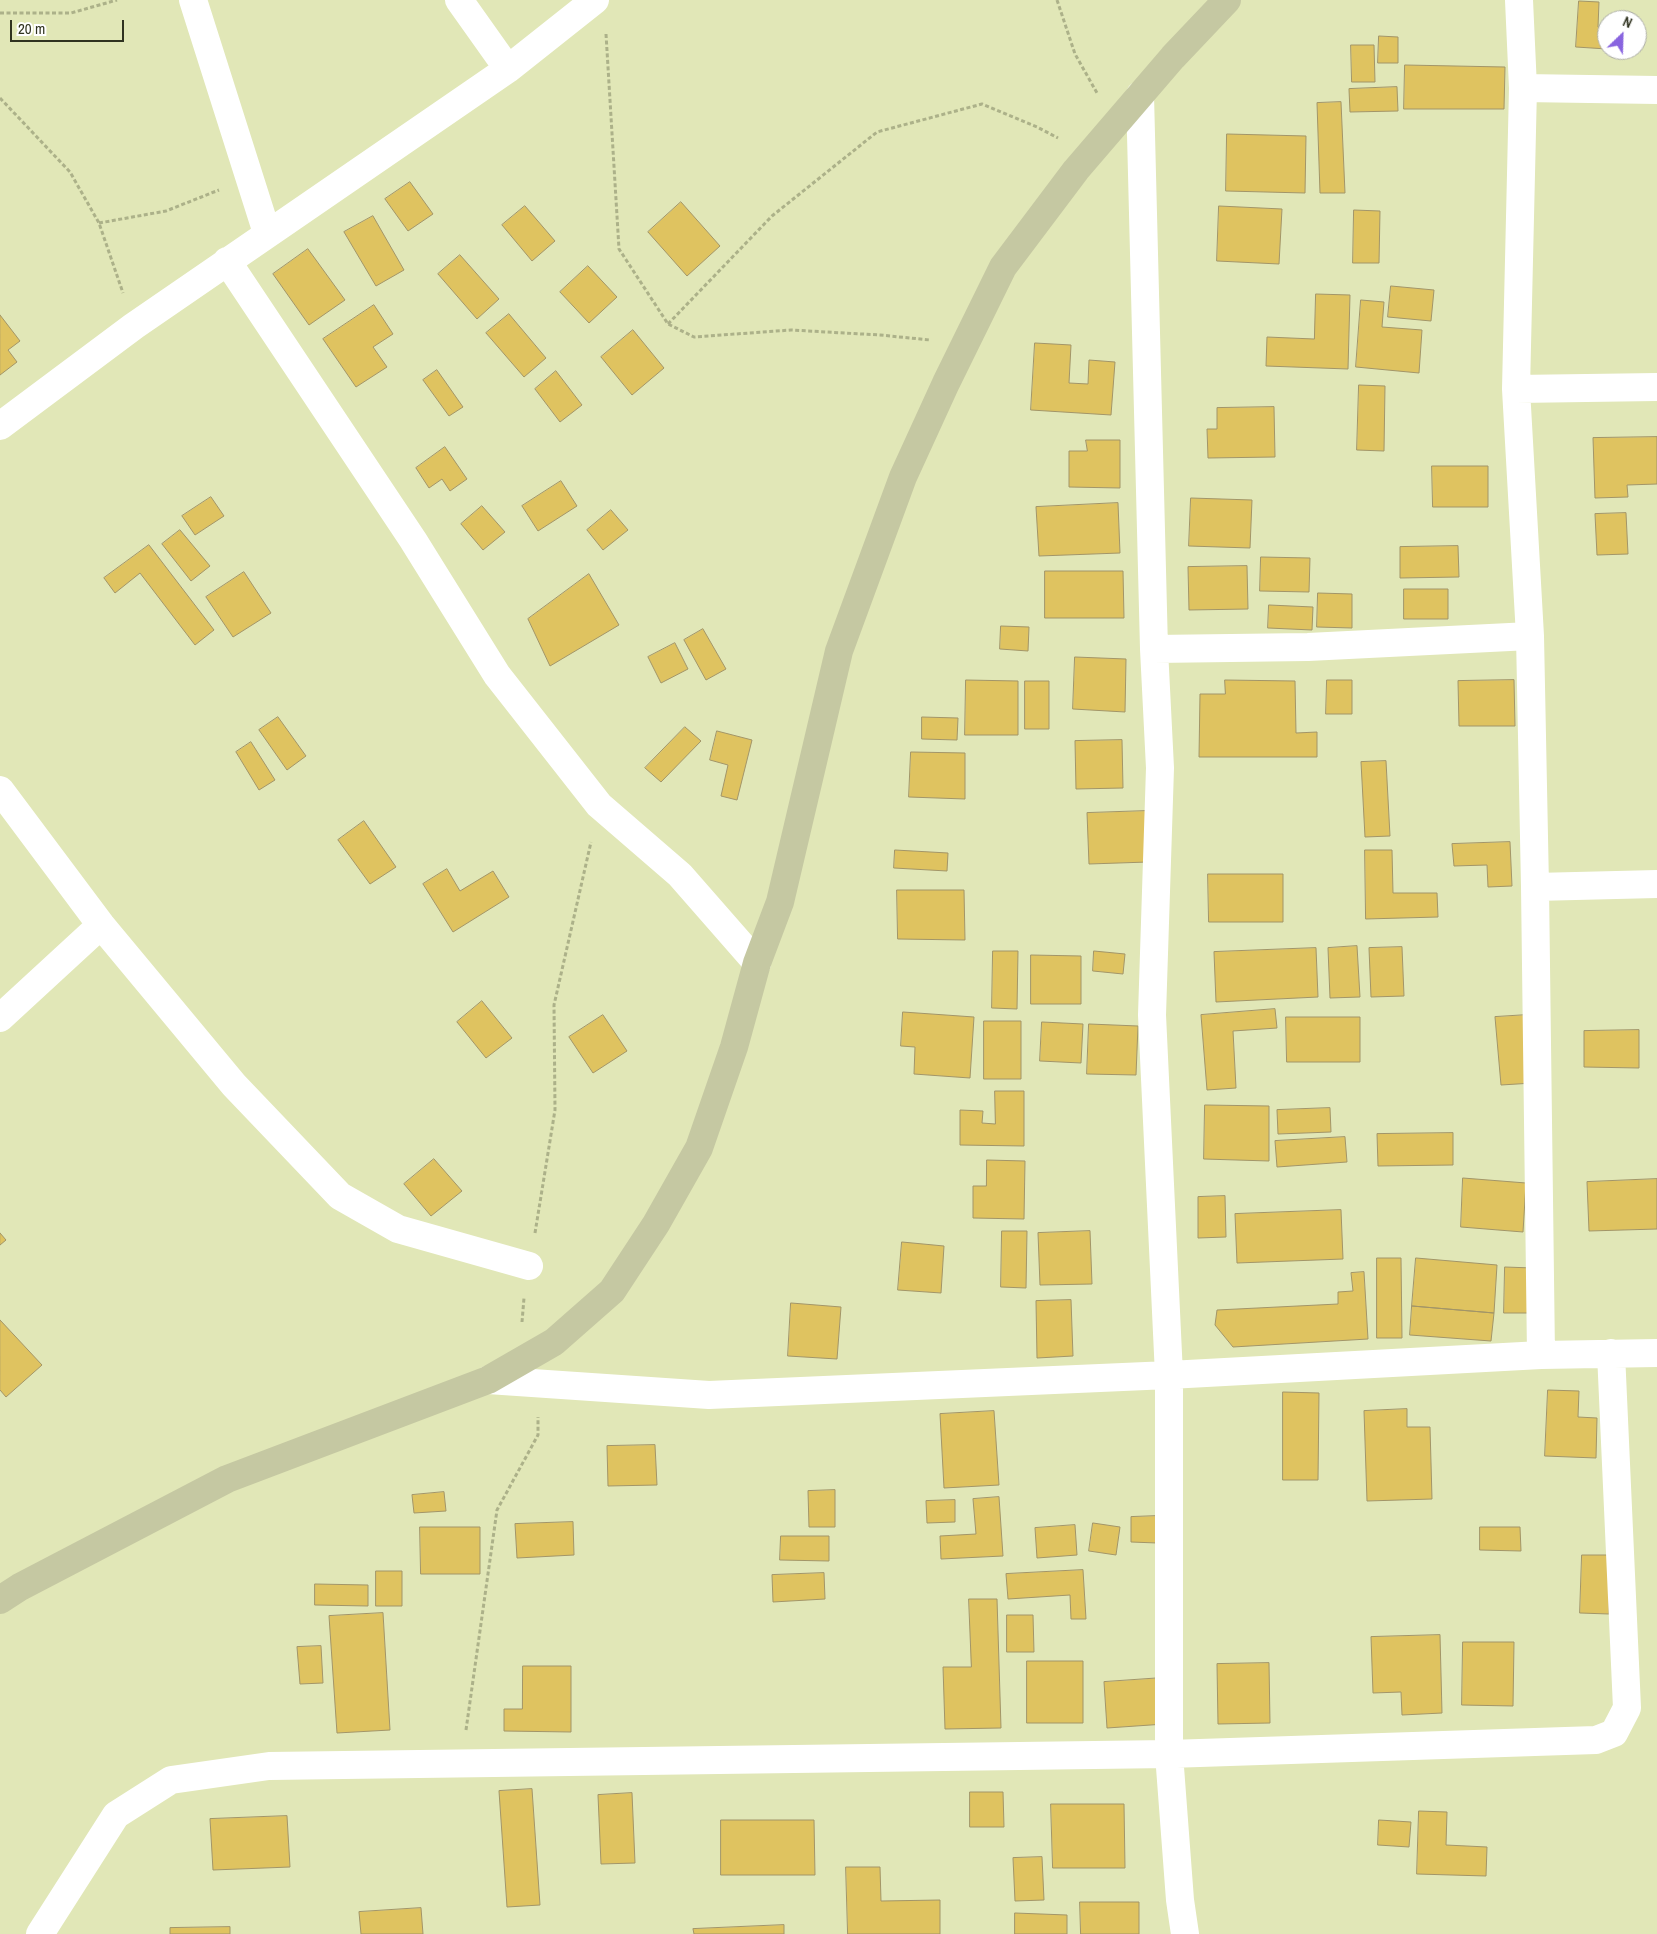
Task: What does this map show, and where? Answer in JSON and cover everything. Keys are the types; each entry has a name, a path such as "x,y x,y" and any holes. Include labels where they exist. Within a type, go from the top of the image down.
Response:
{"main road":[{"path":"0,1600 20,1587 227,1479 488,1380 554,1342 612,1291 656,1224 698,1148 734,1047 757,963 780,902 838,650 903,477 965,344 1003,267 1076,170 1173,56 1227,0"}],"street":[{"path":"193,0 267,233"},
{"path":"459,0 508,69"},
{"path":"0,426 134,326 508,69 595,0"},
{"path":"1519,0 1523,88 1516,389 1530,636 1541,1355"},
{"path":"1523,88 1657,90"},
{"path":"1140,95 1154,649 1160,768 1152,1015 1169,1374 1169,1754 1180,1900 1185,1934"},
{"path":"227,261 413,540 497,675 599,805 680,875 757,963"},
{"path":"1516,389 1657,386"},
{"path":"1154,649 1308,648 1530,636"},
{"path":"0,790 101,925 234,1085 340,1196 398,1229 529,1266"},
{"path":"1535,887 1657,884"},
{"path":"0,1018 101,925"},
{"path":"40,1934 116,1815 171,1780 269,1766 1169,1754 1596,1740 1614,1732 1627,1708 1612,1353"},
{"path":"488,1380 709,1395 1541,1355 1657,1353"}],"path":[{"path":"0,13 71,13 118,0"},
{"path":"1057,0 1075,54 1115,124"},
{"path":"606,30 619,249 668,324 694,338 792,330 880,335 965,344"},
{"path":"0,98 70,172 99,223 134,326"},
{"path":"668,324 772,216 877,132 982,104 1037,127 1090,154"},
{"path":"99,223 166,211 249,178"},
{"path":"519,1362 524,1296 554,1110 554,1005 599,805"},
{"path":"462,1762 497,1510 538,1435 538,1384"}],"building":[{"path":"1579,1 1599,2 1599,10 1597,10 1597,48 1576,47"},
{"path":"1379,36 1398,37 1398,63 1378,63"},
{"path":"1351,45 1374,45 1375,82 1352,82"},
{"path":"1405,65 1505,67 1504,109 1404,109"},
{"path":"1397,87 1398,111 1350,112 1349,89"},
{"path":"1341,102 1345,193 1320,193 1317,103"},
{"path":"1227,134 1306,136 1305,193 1226,191"},
{"path":"410,182 433,214 408,231 385,199"},
{"path":"681,202 720,246 687,276 648,232"},
{"path":"525,206 555,241 532,261 502,225"},
{"path":"1219,206 1282,209 1279,264 1217,261"},
{"path":"1354,210 1380,211 1379,263 1353,263"},
{"path":"373,216 404,270 376,286 344,232"},
{"path":"308,249 345,300 309,325 273,274"},
{"path":"460,255 499,299 477,319 438,274"},
{"path":"588,266 617,297 589,323 560,292"},
{"path":"1391,286 1434,290 1431,321 1388,317"},
{"path":"1316,294 1350,295 1348,369 1266,366 1267,337 1314,339"},
{"path":"1361,300 1384,302 1382,327 1422,330 1419,373 1356,367"},
{"path":"374,305 393,334 373,347 387,367 356,387 323,339"},
{"path":"509,314 546,358 524,377 486,333"},
{"path":"0,315 20,341 8,350 17,362 0,375"},
{"path":"633,330 664,368 632,395 601,357"},
{"path":"1035,343 1071,345 1069,383 1088,384 1089,360 1115,362 1111,415 1031,410"},
{"path":"437,370 463,407 449,416 423,380"},
{"path":"556,371 582,405 560,422 535,389"},
{"path":"1359,385 1385,386 1384,451 1357,450"},
{"path":"1274,407 1275,457 1208,458 1207,429 1217,429 1217,408"},
{"path":"1657,437 1657,484 1627,485 1628,497 1595,498 1593,438"},
{"path":"1086,440 1120,440 1120,488 1069,487 1069,451 1087,451"},
{"path":"445,447 467,479 450,491 442,479 429,488 416,468"},
{"path":"1432,466 1488,466 1488,507 1433,507"},
{"path":"561,481 577,506 538,531 522,506"},
{"path":"211,497 224,516 195,535 182,516"},
{"path":"1191,498 1252,500 1250,548 1189,546"},
{"path":"1118,503 1120,553 1039,556 1036,507"},
{"path":"482,506 505,532 483,550 461,524"},
{"path":"611,510 628,530 603,550 587,530"},
{"path":"1626,513 1628,554 1597,555 1595,514"},
{"path":"180,530 210,566 191,581 162,544"},
{"path":"149,545 214,630 195,645 140,573 115,593 104,578"},
{"path":"1458,546 1459,577 1400,578 1400,547"},
{"path":"1261,557 1310,558 1309,592 1260,591"},
{"path":"1247,566 1248,609 1189,610 1188,567"},
{"path":"1045,571 1123,571 1124,618 1045,618"},
{"path":"244,572 271,613 233,637 206,597"},
{"path":"589,574 619,625 550,666 528,619"},
{"path":"1404,589 1448,589 1448,619 1404,619"},
{"path":"1318,593 1352,594 1352,628 1317,627"},
{"path":"1269,605 1313,607 1312,630 1268,628"},
{"path":"1001,626 1029,627 1028,651 1000,649"},
{"path":"703,629 726,669 706,680 684,640"},
{"path":"675,643 688,669 661,683 648,657"},
{"path":"1075,657 1126,659 1125,712 1073,709"},
{"path":"966,680 1018,681 1018,735 965,735"},
{"path":"1225,680 1295,681 1296,733 1317,732 1317,757 1199,757 1200,694 1225,694"},
{"path":"1327,680 1352,680 1352,714 1326,714"},
{"path":"1514,680 1515,726 1459,726 1458,681"},
{"path":"1025,681 1049,681 1049,729 1025,729"},
{"path":"278,717 306,756 287,770 259,730"},
{"path":"922,717 958,718 957,740 922,739"},
{"path":"685,727 701,741 661,782 645,768"},
{"path":"717,731 752,740 737,800 721,796 728,765 710,760"},
{"path":"1122,740 1123,788 1076,789 1075,741"},
{"path":"251,742 275,780 259,790 236,752"},
{"path":"911,752 965,753 965,799 909,797"},
{"path":"1386,761 1390,836 1365,837 1361,762"},
{"path":"1146,811 1148,862 1089,864 1087,813"},
{"path":"364,821 396,867 370,884 338,840"},
{"path":"1510,842 1512,886 1488,887 1487,865 1454,866 1452,844"},
{"path":"895,850 948,853 947,871 894,868"},
{"path":"1365,850 1392,850 1393,893 1437,893 1438,917 1366,919"},
{"path":"447,869 460,891 493,871 509,897 453,932 423,884"},
{"path":"1208,874 1283,874 1283,922 1209,922"},
{"path":"897,890 964,890 965,940 898,939"},
{"path":"1357,946 1360,997 1330,998 1328,948"},
{"path":"1402,947 1404,996 1371,997 1369,948"},
{"path":"1316,948 1318,997 1216,1002 1214,952"},
{"path":"993,951 1018,951 1017,1009 992,1008"},
{"path":"1094,951 1125,954 1123,974 1093,971"},
{"path":"1031,955 1081,956 1081,1004 1031,1004"},
{"path":"482,1001 512,1038 486,1058 457,1022"},
{"path":"1275,1009 1277,1028 1233,1031 1236,1088 1207,1090 1201,1015"},
{"path":"903,1012 974,1017 970,1078 914,1074 915,1047 901,1046"},
{"path":"603,1015 627,1051 593,1073 569,1037"},
{"path":"1527,1015 1533,1083 1501,1085 1495,1017"},
{"path":"1286,1017 1360,1017 1360,1062 1287,1062"},
{"path":"984,1021 1021,1021 1021,1079 984,1079"},
{"path":"1042,1022 1083,1024 1081,1063 1040,1061"},
{"path":"1089,1024 1138,1026 1136,1075 1087,1074"},
{"path":"1639,1030 1639,1068 1584,1067 1584,1031"},
{"path":"995,1091 1024,1091 1024,1146 960,1145 960,1110 983,1111 982,1123 995,1124"},
{"path":"1205,1105 1269,1106 1269,1161 1204,1159"},
{"path":"1330,1108 1331,1132 1278,1134 1277,1110"},
{"path":"1453,1133 1453,1165 1378,1166 1377,1134"},
{"path":"1345,1137 1347,1162 1277,1167 1275,1141"},
{"path":"434,1159 462,1191 431,1216 404,1184"},
{"path":"987,1160 1025,1161 1024,1219 973,1218 973,1186 986,1186"},
{"path":"1463,1178 1526,1183 1523,1232 1461,1227"},
{"path":"1657,1179 1657,1229 1589,1231 1587,1182"},
{"path":"1225,1196 1226,1237 1198,1238 1198,1197"},
{"path":"1341,1210 1343,1259 1237,1263 1235,1214"},
{"path":"1002,1231 1027,1231 1026,1288 1001,1287"},
{"path":"1090,1231 1092,1284 1040,1285 1038,1233"},
{"path":"0,1233 6,1240 0,1245"},
{"path":"902,1242 944,1246 941,1293 898,1290"},
{"path":"1377,1258 1401,1258 1402,1338 1377,1338"},
{"path":"1416,1258 1497,1265 1494,1313 1412,1306"},
{"path":"1505,1267 1533,1268 1532,1313 1504,1313"},
{"path":"1364,1272 1368,1339 1233,1347 1215,1325 1217,1310 1338,1304 1338,1292 1353,1291 1351,1273"},
{"path":"1071,1300 1073,1356 1037,1358 1036,1301"},
{"path":"791,1303 841,1307 837,1359 788,1356"},
{"path":"1412,1306 1494,1313 1491,1341 1410,1335"},
{"path":"0,1320 42,1365 6,1397 0,1390"},
{"path":"1548,1390 1579,1391 1578,1417 1597,1418 1596,1458 1545,1456"},
{"path":"1283,1392 1319,1393 1318,1480 1283,1480"},
{"path":"1407,1409 1407,1427 1430,1427 1432,1499 1367,1501 1364,1411"},
{"path":"994,1411 999,1485 944,1488 940,1414"},
{"path":"655,1445 657,1485 608,1486 607,1446"},
{"path":"835,1490 835,1527 809,1527 808,1491"},
{"path":"444,1492 446,1511 414,1513 412,1495"},
{"path":"999,1497 1003,1556 941,1559 940,1536 976,1534 973,1499"},
{"path":"955,1500 955,1522 927,1523 926,1501"},
{"path":"1157,1516 1157,1543 1131,1542 1131,1517"},
{"path":"573,1522 574,1555 517,1558 515,1524"},
{"path":"1093,1523 1120,1527 1116,1555 1089,1551"},
{"path":"1075,1525 1077,1555 1037,1558 1035,1528"},
{"path":"420,1527 480,1527 480,1574 421,1574"},
{"path":"1480,1527 1520,1527 1521,1551 1480,1550"},
{"path":"781,1536 829,1536 829,1561 780,1560"},
{"path":"1582,1555 1610,1555 1609,1614 1580,1613"},
{"path":"1083,1570 1086,1619 1071,1619 1070,1595 1008,1599 1006,1574"},
{"path":"376,1571 402,1571 402,1606 376,1606"},
{"path":"824,1573 825,1599 773,1602 772,1575"},
{"path":"315,1584 368,1585 368,1606 315,1605"},
{"path":"969,1599 997,1599 1001,1728 945,1729 943,1667 971,1667"},
{"path":"383,1613 390,1730 337,1733 329,1616"},
{"path":"1007,1615 1033,1615 1034,1652 1007,1652"},
{"path":"1440,1635 1442,1713 1402,1715 1401,1692 1373,1693 1371,1637"},
{"path":"1463,1642 1514,1642 1513,1706 1462,1705"},
{"path":"321,1646 323,1683 300,1684 297,1647"},
{"path":"1027,1661 1083,1661 1083,1723 1027,1723"},
{"path":"1269,1663 1270,1723 1218,1724 1217,1664"},
{"path":"523,1666 571,1666 571,1732 504,1731 504,1709 522,1709"},
{"path":"1162,1678 1165,1724 1107,1728 1104,1682"},
{"path":"532,1789 540,1905 507,1907 499,1791"},
{"path":"970,1792 1003,1792 1004,1827 970,1827"},
{"path":"632,1793 635,1863 601,1864 598,1795"},
{"path":"1051,1804 1124,1804 1125,1868 1053,1868"},
{"path":"1419,1811 1447,1812 1446,1845 1487,1847 1486,1876 1417,1874"},
{"path":"287,1816 290,1867 213,1870 210,1819"},
{"path":"721,1820 814,1820 815,1875 721,1875"},
{"path":"1379,1820 1411,1822 1409,1847 1378,1845"},
{"path":"1042,1857 1044,1900 1015,1901 1013,1858"},
{"path":"846,1867 880,1867 881,1901 940,1900 940,1934 848,1934"},
{"path":"1080,1902 1139,1902 1139,1934 1081,1934"},
{"path":"421,1908 423,1934 361,1934 359,1912"},
{"path":"1015,1913 1067,1915 1067,1934 1015,1934"},
{"path":"784,1925 784,1934 694,1934 693,1929"},
{"path":"230,1927 230,1934 170,1934 170,1928"}]}
